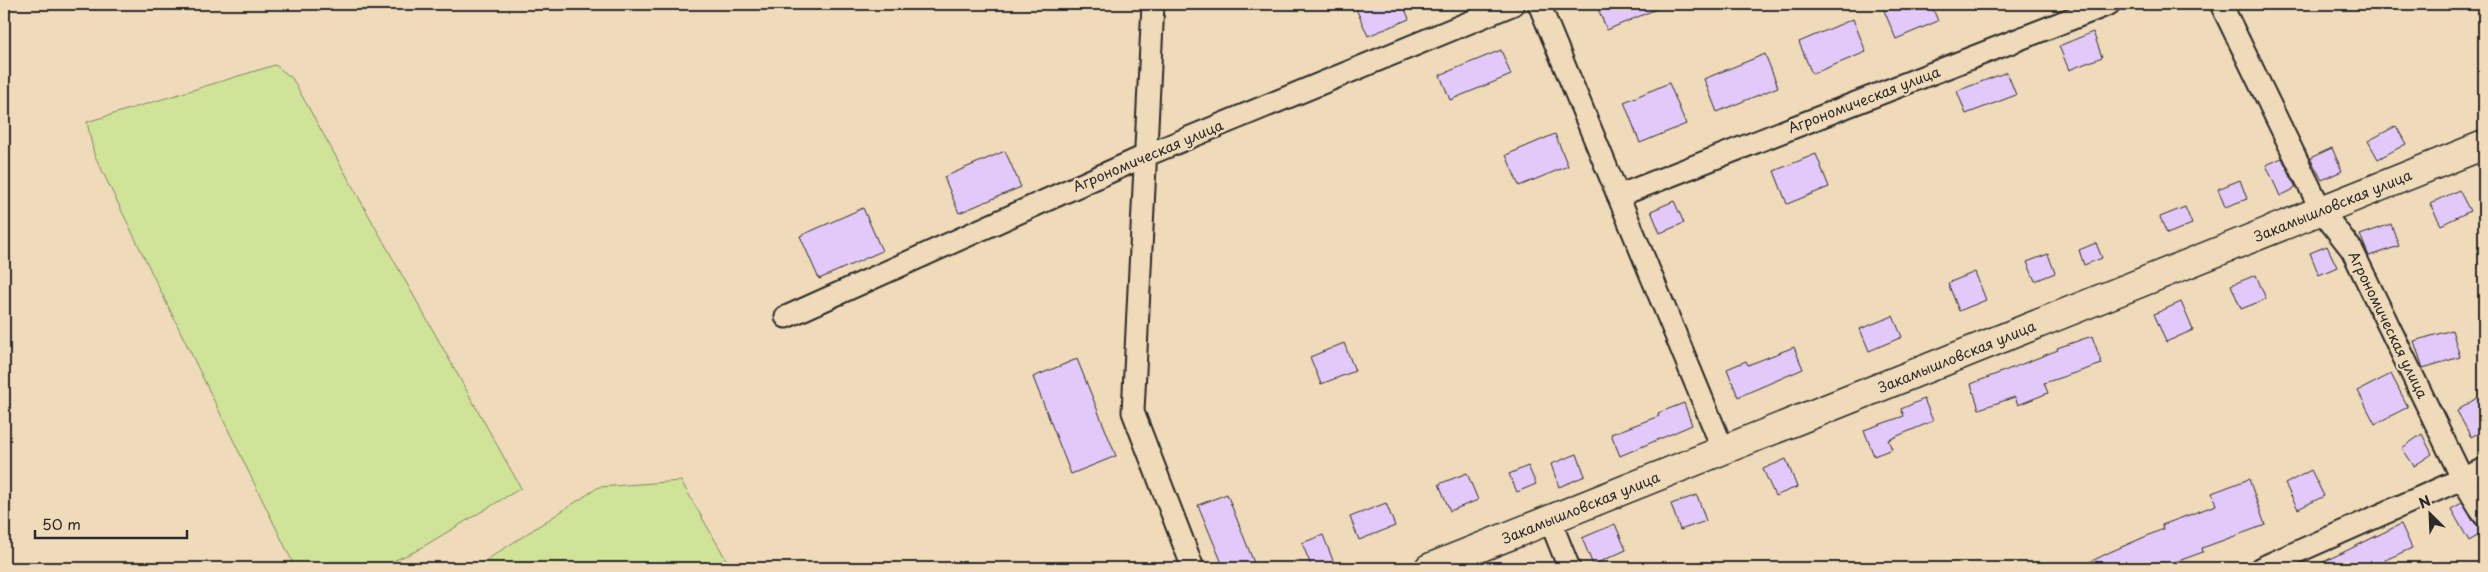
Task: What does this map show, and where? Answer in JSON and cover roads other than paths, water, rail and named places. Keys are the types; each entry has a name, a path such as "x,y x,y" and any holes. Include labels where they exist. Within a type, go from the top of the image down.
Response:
{"street":[{"path":"1154,4 1132,412 1193,568"},
{"name":"Агрономическая улица","path":"786,317 1147,155 1514,4"},
{"path":"1539,4 1724,452"},
{"name":"Агрономическая улица","path":"1618,196 2109,4"},
{"name":"Агрономическая улица","path":"2221,4 2321,210 2352,250 2463,480 2484,515"},
{"name":"Закамышловская улица","path":"1430,568 1724,452 2484,144"},
{"path":"2261,568 2463,480 2484,469"},
{"path":"1550,520 1569,568"}]}
